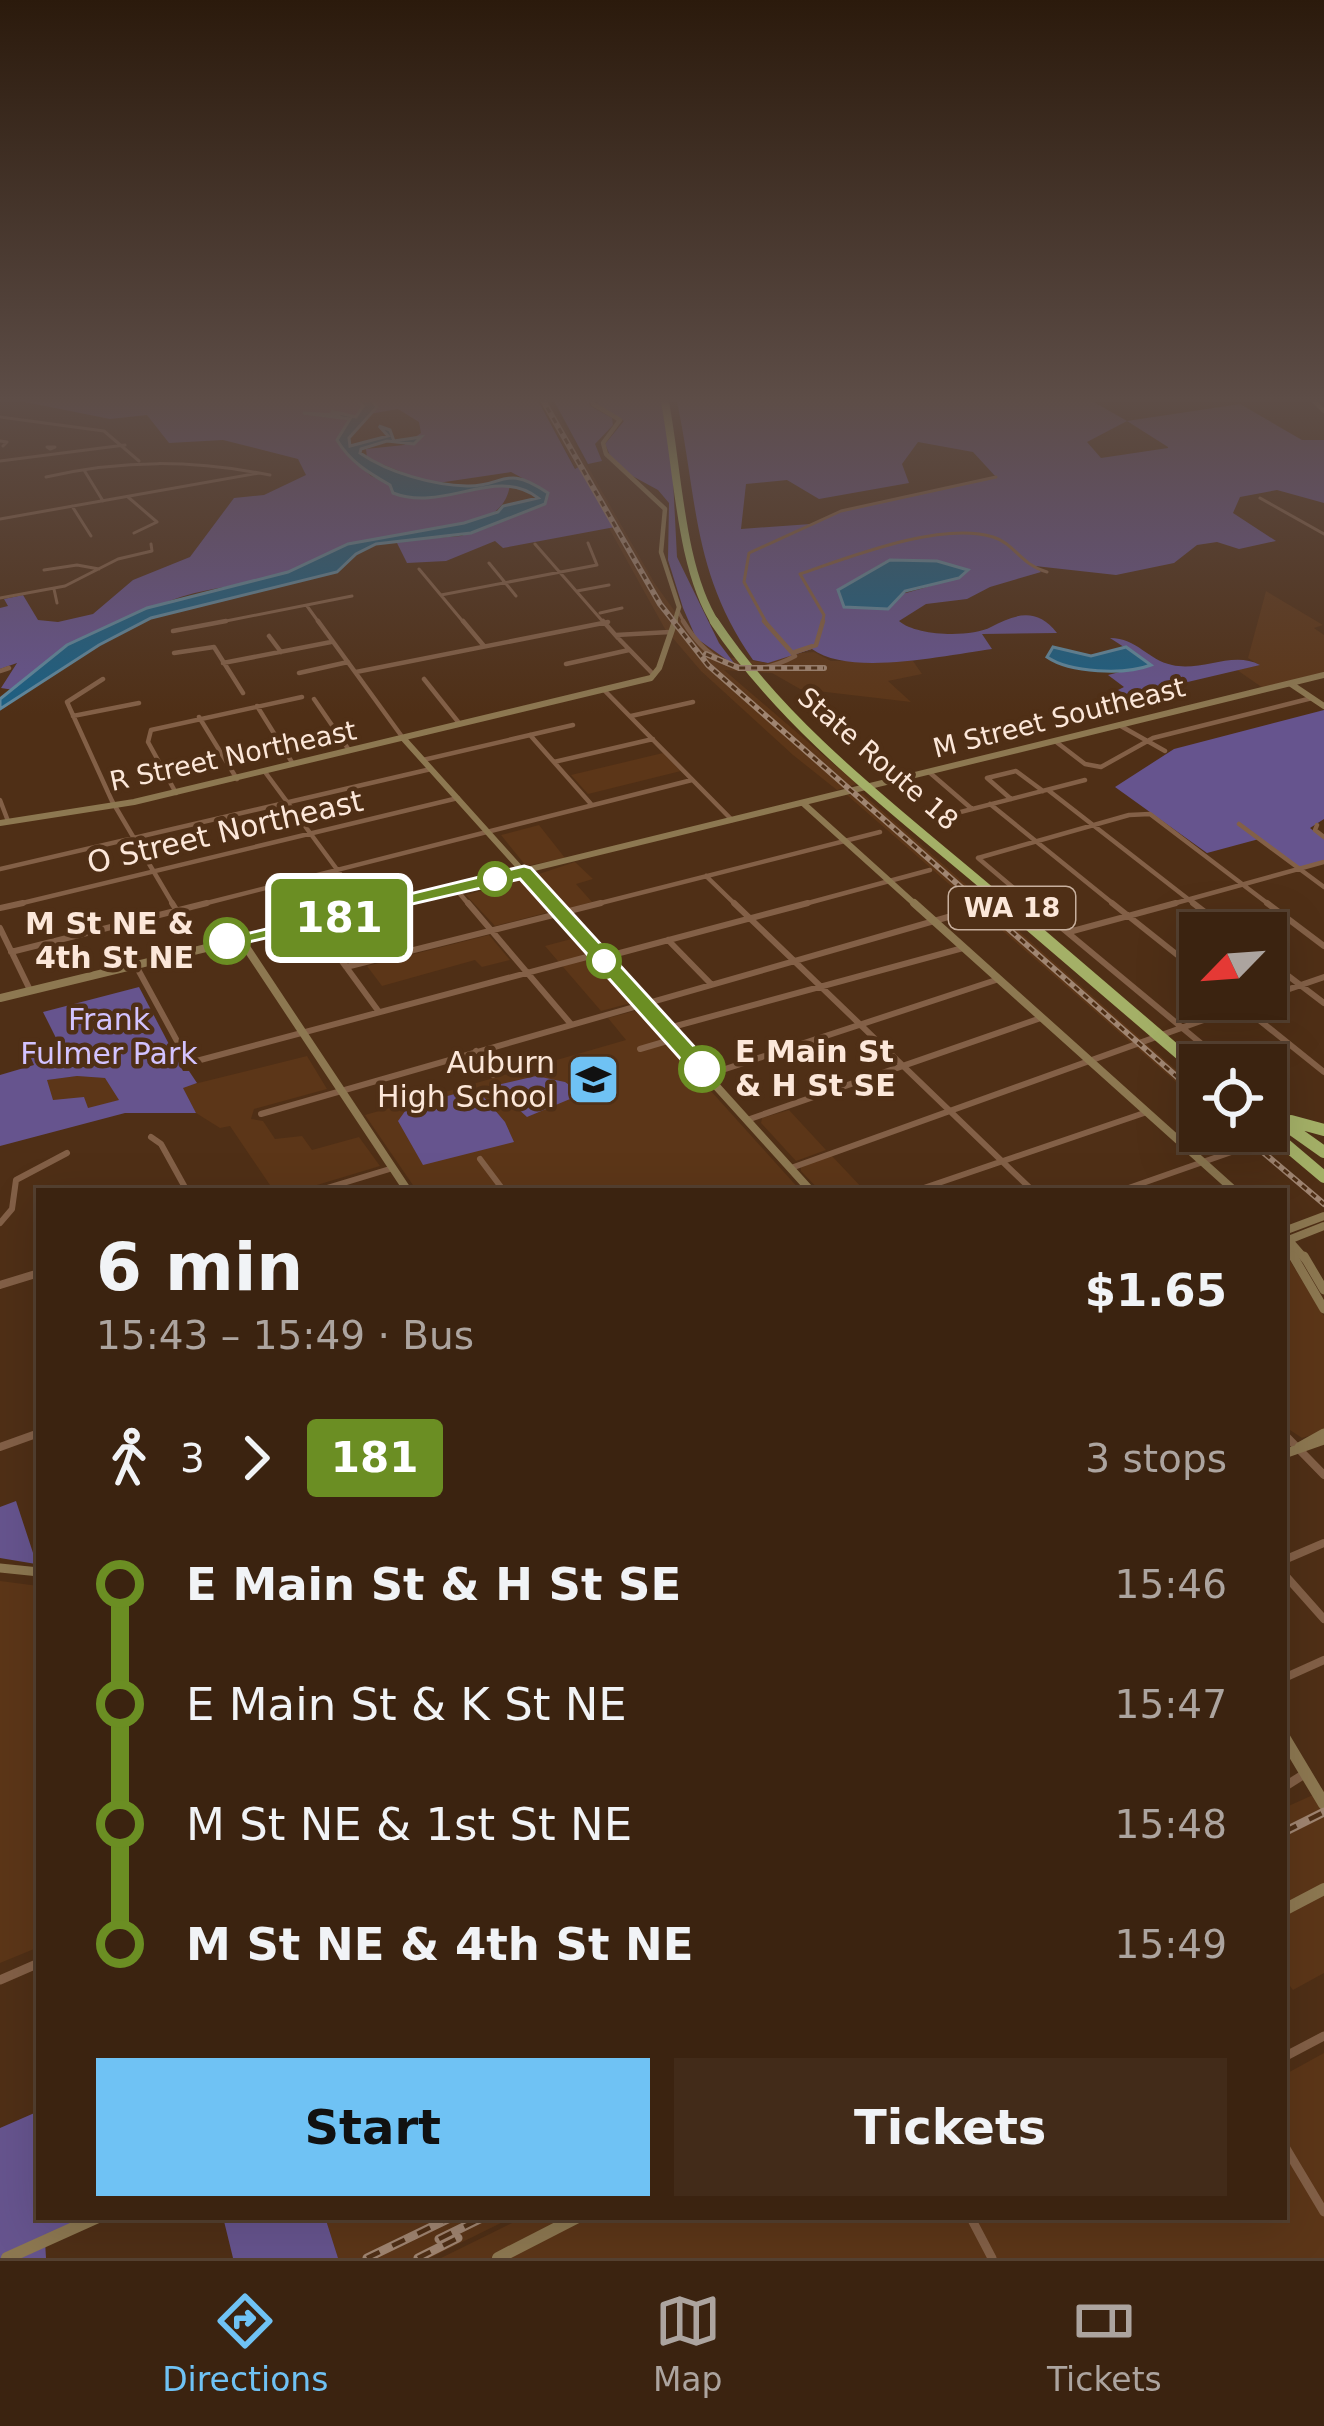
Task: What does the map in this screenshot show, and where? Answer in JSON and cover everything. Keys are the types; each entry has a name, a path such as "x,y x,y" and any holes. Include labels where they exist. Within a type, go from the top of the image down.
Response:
{"highway":[{"name":"State Route 18","path":"682,502 689,565 711,616 760,679 867,780 1179,1049"},
{"path":"1287,1119 1324,1130"},
{"path":"1287,1124 1324,1156"},
{"path":"1287,1146 1324,1177"}],"main road":[{"path":"660,502 665,509 660,546 679,611 654,675 416,734 405,741 808,1188"},
{"name":"M Street Southeast","path":"0,998 240,938 369,912 1324,675"},
{"path":"1289,684 1324,706"},
{"name":"R Street Northeast","path":"4,822 176,793 405,741"},
{"path":"802,803 1232,1188"},
{"path":"240,938 406,1188"},
{"path":"1287,1237 1324,1216"},
{"path":"1287,1237 1324,1226"},
{"path":"1287,1241 1324,1290"},
{"path":"1287,1242 1324,1309"},
{"path":"1287,1453 1324,1437"},
{"path":"0,1568 36,1572"},
{"path":"1287,1742 1324,1804"},
{"path":"1287,1908 1324,1889"},
{"path":"7,2258 91,2220"},
{"path":"498,2258 572,2220"}],"street":[{"path":"0,519 94,502"},
{"path":"134,502 157,522 134,533"},
{"path":"795,652 753,613 744,561 748,553 841,511 880,502"},
{"path":"1268,502 1324,534"},
{"path":"72,506 91,536"},
{"path":"679,611 700,646 724,667 764,668 816,645 824,615 800,574 924,539 988,535 1006,544 1017,561 1047,572"},
{"path":"535,544 654,675"},
{"path":"441,595 598,564 588,544"},
{"path":"0,598 54,589 152,546"},
{"path":"490,563 516,596"},
{"path":"44,570 77,565 100,569"},
{"path":"419,569 484,646"},
{"path":"577,591 608,585"},
{"path":"54,589 57,603"},
{"path":"173,631 352,596"},
{"path":"307,606 405,741"},
{"path":"600,613 622,608"},
{"path":"356,672 608,622"},
{"path":"618,637 670,632"},
{"path":"269,636 280,652"},
{"path":"223,663 333,642"},
{"path":"174,653 211,646 243,693"},
{"path":"566,664 629,650"},
{"path":"299,673 348,662"},
{"path":"0,671 9,668"},
{"path":"103,679 67,700 114,805 177,911"},
{"path":"424,679 459,723"},
{"path":"604,690 732,821"},
{"path":"176,793 148,742 154,728 302,697"},
{"path":"1054,741 1096,767 1118,761 1146,741 1312,698"},
{"path":"314,699 351,753"},
{"path":"631,716 693,702"},
{"path":"73,716 140,703"},
{"path":"257,706 294,766"},
{"path":"200,718 237,779"},
{"path":"423,760 573,725"},
{"path":"1119,725 1165,751"},
{"path":"530,735 591,804"},
{"path":"554,762 652,739"},
{"path":"0,869 431,769"},
{"path":"1011,799 987,778 1016,771 1204,912"},
{"path":"265,772 369,912"},
{"path":"928,772 972,809"},
{"path":"11,952 692,780"},
{"path":"945,816 1084,780"},
{"name":"O Street Northeast","path":"1,907 458,798"},
{"path":"0,800 4,822"},
{"path":"990,804 1179,956"},
{"path":"1201,1044 978,858 1146,813 1324,946"},
{"path":"1238,824 1324,887"},
{"path":"1317,825 1316,831 1324,837"},
{"path":"346,968 880,832"},
{"path":"1069,932 1324,862"},
{"path":"134,964 189,1064 930,870"},
{"path":"706,876 1030,1188"},
{"path":"456,889 571,1024"},
{"path":"261,1114 947,917"},
{"path":"314,923 379,1012"},
{"path":"0,928 30,991"},
{"path":"668,940 711,984"},
{"path":"665,1029 964,948"},
{"path":"1287,976 1324,1003"},
{"path":"1287,990 1324,977"},
{"path":"707,1075 999,980"},
{"path":"747,1120 1041,1018"},
{"path":"790,1168 1204,1020"},
{"path":"1259,1020 1324,1072"},
{"path":"640,1049 674,1039"},
{"path":"476,1051 494,1075"},
{"path":"924,1188 1147,1112"},
{"path":"151,1137 161,1144 185,1188"},
{"path":"1128,1188 1231,1152"},
{"path":"0,1222 12,1209 18,1178 67,1153"},
{"path":"480,1159 502,1188"},
{"path":"327,1188 393,1168"},
{"path":"0,1285 36,1275"},
{"path":"0,1448 36,1434"},
{"path":"1287,1437 1324,1475"},
{"path":"1287,1559 1324,1543"},
{"path":"1287,1577 1324,1619"},
{"path":"1287,1677 1324,1660"},
{"path":"1287,1785 1306,1772"},
{"path":"0,1980 36,1964"},
{"path":"1287,2055 1324,2036"},
{"path":"1287,2150 1324,2212"},
{"path":"972,2220 992,2258"}],"shaded area":[{"path":"595,502 608,502 655,584 692,635 721,656 768,663 788,654 814,652 831,661 913,661 922,674 888,681 911,702 800,689 772,673 724,670 857,784 837,790 701,671 665,629"},
{"path":"1266,591 1323,625 1314,628 1324,635 1324,672 1263,688 1237,670 1259,665 1248,658"},
{"path":"663,753 681,771 588,794 571,775"},
{"path":"863,794 1179,1072 1179,1085 847,795"},
{"path":"539,825 565,858 526,866 501,835"},
{"path":"575,862 593,879 576,884 592,902 565,909 536,875"},
{"path":"521,880 549,912 495,926 466,895"},
{"path":"489,935 510,960 482,967 475,960 382,986 367,966"},
{"path":"575,938 631,1003 601,1011 545,946"},
{"name":"Auburn High School","path":"638,1010 798,1188 415,1188 365,1115 626,1040 608,1018"},
{"path":"307,1056 327,1089 254,1109 251,1119 263,1121 275,1139 302,1136 312,1150 359,1137 380,1166 307,1188 272,1188 230,1126 220,1128 196,1113 182,1087"},
{"path":"105,1078 120,1100 88,1109 52,1100 46,1080"},
{"path":"789,1110 826,1150 796,1161 761,1123 762,1118"},
{"path":"831,1155 862,1188 817,1188 801,1167"},
{"path":"1287,1256 1324,1316 1324,1431 1302,1438 1287,1428"},
{"path":"0,1581 36,1586 36,1948 0,1963"},
{"path":"1324,1790 1324,1973 1293,1990 1287,1982 1287,1807"},
{"path":"1324,2053 1324,2258 441,2258 518,2220 1287,2220 1287,2073"},
{"path":"326,2220 507,2220 430,2258 338,2258"}],"green space":[{"path":"231,502 504,502 474,523 374,539 305,573 178,598 82,643 14,690 1,688 17,663 0,669 0,608 8,606 4,599 23,595 38,620 58,622 93,614 133,580 190,557"},
{"path":"541,502 601,502 615,527 503,548 495,541 446,561 407,563 396,541 461,536 542,506"},
{"path":"674,502 677,557 719,643 737,667 696,638 683,608 668,560 669,503"},
{"path":"695,502 744,502 741,529 811,524 880,502 1238,502 1233,513 1276,541 1239,549 1217,542 1197,545 1174,563 1116,575 1035,566 1041,572 967,599 926,604 899,621 918,630 957,634 982,631 1026,615 1042,619 1057,633 982,634 992,649 873,663 849,662 812,649 768,663 753,660 733,627 718,596","holes":["927,560 968,570 929,586 844,607 840,588 886,561"]},
{"path":"1110,638 1172,665 1239,660 1260,665 1128,696 1108,675 1150,664"},
{"path":"1324,710 1324,819 1310,828 1324,839 1324,862 1298,869 1259,839 1207,853 1115,787 1174,749"},
{"name":"Frank Fulmer Park","path":"139,987 183,1071 189,1071 197,1083 183,1088 196,1113 125,1113 0,1146 0,1075 34,1065 28,1051 58,1042 43,1012","holes":["105,1078 119,1100 88,1108 84,1097 53,1100 47,1080"]},
{"path":"536,1076 565,1082 582,1094 527,1117 493,1086"},
{"path":"476,1088 505,1122 514,1142 423,1165 398,1121 408,1107"},
{"path":"16,1501 36,1564 0,1558 0,1507"},
{"path":"36,2112 36,2220 91,2220 45,2241 46,2258 0,2258 0,2128"},
{"path":"224,2220 326,2220 338,2258 233,2258"}],"water":[{"path":"545,502 471,533 376,544 337,572 151,618 99,645 0,709 0,699 67,645 147,608 288,572 348,544 464,523 503,506"},
{"path":"890,560 937,561 968,570 959,578 905,591 888,609 844,607 838,590"},
{"path":"1053,647 1091,656 1126,647 1151,665 1083,669 1047,657"}],"railway":[{"path":"602,502 660,604 708,665 1179,1079"},
{"path":"706,654 739,668 824,668"},
{"path":"1263,1152 1324,1204"},
{"path":"1287,1830 1324,1812"},
{"path":"367,2258 446,2220"},
{"path":"439,2239 478,2220"},
{"path":"418,2258 458,2238"}],"bus line":[{"name":"181","path":"227,941 369,912 524,872 702,1069"}],"place":[{"name":"M St NE & 4th St NE","path":"227,941"},
{"name":"E Main St & H St SE","path":"702,1069"},
{"name":"Auburn High School","path":"594,1080"}]}
